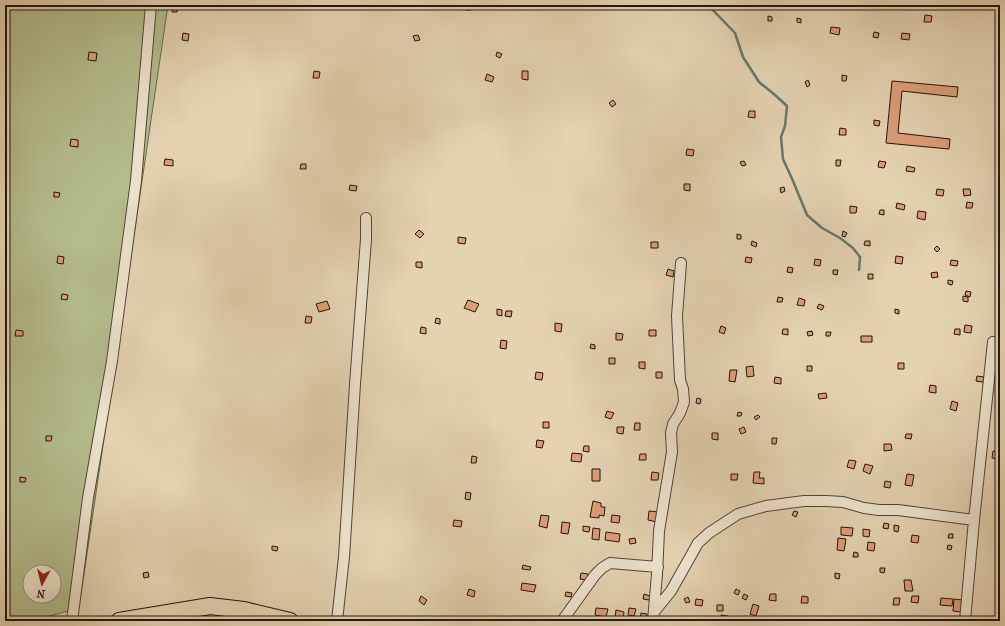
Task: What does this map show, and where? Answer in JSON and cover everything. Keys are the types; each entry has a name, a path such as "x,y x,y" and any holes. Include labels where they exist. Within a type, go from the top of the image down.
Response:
{"main road":[{"path":"119,621 210,606 244,610 290,621"}],"street":[{"path":"72,621 88,498 112,360 136,181 151,5"},
{"path":"337,621 344,549 366,239 366,218"},
{"path":"654,616 659,531 672,452 673,424 680,414 684,402 683,389 680,380 677,316 681,263"},
{"path":"965,621 993,342"},
{"path":"654,616 671,592 698,543 709,533 738,514 766,506 826,500 843,502 864,508 898,510 974,520"},
{"path":"562,621 595,575 610,563 658,567"}],"green space":[{"path":"5,5 168,5 79,608 31,621 5,621"}],"building":[{"path":"173,5 178,5 177,12 172,12"},
{"path":"467,5 472,5 471,10 466,10"},
{"path":"925,15 932,16 931,22 924,22"},
{"path":"768,16 772,17 772,21 768,21"},
{"path":"797,18 801,19 801,23 797,22"},
{"path":"997,25 1000,26 1000,33 996,32"},
{"path":"831,27 840,28 839,35 830,33"},
{"path":"874,32 879,33 878,38 873,37"},
{"path":"183,33 189,34 188,41 182,40"},
{"path":"902,33 910,34 909,40 901,39"},
{"path":"418,35 420,40 415,41 413,36"},
{"path":"89,52 97,53 96,61 88,60"},
{"path":"497,52 502,54 500,58 496,56"},
{"path":"314,71 320,72 319,78 313,78"},
{"path":"522,71 528,71 528,80 522,79"},
{"path":"487,74 494,77 492,82 485,80"},
{"path":"842,75 847,76 846,81 842,81"},
{"path":"808,80 810,85 807,87 805,82"},
{"path":"892,81 958,87 957,97 902,91 898,133 950,139 949,149 886,143"},
{"path":"613,100 616,104 612,107 609,103"},
{"path":"749,111 755,111 755,118 748,117"},
{"path":"874,120 880,121 879,126 874,125"},
{"path":"840,128 846,129 846,135 839,135"},
{"path":"71,139 78,140 78,147 70,146"},
{"path":"687,149 694,150 693,156 686,155"},
{"path":"165,159 173,160 173,166 164,165"},
{"path":"836,160 841,160 840,166 836,166"},
{"path":"744,161 746,165 742,166 740,162"},
{"path":"879,161 886,162 884,168 878,167"},
{"path":"301,164 306,164 306,169 300,169"},
{"path":"907,166 915,168 914,172 906,171"},
{"path":"684,184 690,184 690,191 684,190"},
{"path":"350,185 357,186 356,191 349,190"},
{"path":"784,187 785,191 781,193 780,188"},
{"path":"937,189 944,190 943,196 936,195"},
{"path":"963,189 970,189 971,195 964,196"},
{"path":"54,192 60,193 59,197 54,197"},
{"path":"5,194 10,195 8,202 5,201"},
{"path":"967,202 973,203 972,208 966,208"},
{"path":"897,203 905,205 904,210 896,208"},
{"path":"850,206 857,207 856,213 850,213"},
{"path":"880,210 884,210 884,215 879,214"},
{"path":"918,211 926,212 925,220 917,218"},
{"path":"419,230 424,234 420,238 415,234"},
{"path":"843,231 847,233 845,237 842,236"},
{"path":"737,234 741,235 741,239 737,239"},
{"path":"458,237 466,238 465,244 458,243"},
{"path":"752,241 757,243 756,247 751,245"},
{"path":"865,241 870,241 870,246 864,245"},
{"path":"651,242 658,242 658,248 651,248"},
{"path":"937,246 940,249 937,252 934,249"},
{"path":"58,256 64,257 63,264 57,263"},
{"path":"896,256 903,257 902,264 895,263"},
{"path":"746,257 752,258 751,263 745,262"},
{"path":"815,259 821,260 820,266 814,265"},
{"path":"951,260 958,261 957,266 950,265"},
{"path":"416,262 422,262 422,268 416,267"},
{"path":"788,267 793,268 792,273 787,272"},
{"path":"668,269 674,271 673,277 666,275"},
{"path":"833,270 838,270 837,275 833,274"},
{"path":"937,272 938,277 932,278 931,273"},
{"path":"868,274 873,274 873,279 868,279"},
{"path":"948,280 953,281 952,285 948,284"},
{"path":"966,291 971,292 970,297 965,295"},
{"path":"62,294 68,295 67,300 61,299"},
{"path":"963,296 968,297 968,302 963,301"},
{"path":"778,297 783,298 782,302 777,302"},
{"path":"799,298 805,300 804,306 797,305"},
{"path":"468,300 479,304 475,312 464,308"},
{"path":"327,301 330,309 319,312 316,304"},
{"path":"819,304 824,306 822,310 817,308"},
{"path":"497,309 502,310 502,316 497,315"},
{"path":"895,309 899,310 899,314 895,313"},
{"path":"506,311 512,311 511,317 505,316"},
{"path":"306,316 312,317 311,323 305,323"},
{"path":"436,318 440,319 440,324 435,323"},
{"path":"555,323 562,324 561,332 555,331"},
{"path":"965,325 972,326 971,333 964,332"},
{"path":"721,326 726,328 724,334 719,332"},
{"path":"421,327 426,328 426,334 420,333"},
{"path":"783,329 788,329 788,335 782,334"},
{"path":"955,329 960,329 960,335 954,334"},
{"path":"16,330 23,331 23,336 15,336"},
{"path":"649,330 656,330 656,336 649,336"},
{"path":"812,331 813,335 808,336 807,332"},
{"path":"826,332 831,332 830,336 826,336"},
{"path":"616,333 623,334 622,340 616,340"},
{"path":"861,336 872,336 872,342 861,342"},
{"path":"501,340 507,341 506,349 500,348"},
{"path":"591,344 595,345 595,349 590,348"},
{"path":"609,358 615,358 615,364 609,364"},
{"path":"639,362 645,362 645,369 639,368"},
{"path":"898,363 904,363 904,369 898,369"},
{"path":"753,366 754,376 747,377 746,367"},
{"path":"807,366 812,366 812,371 807,371"},
{"path":"730,370 737,370 735,382 729,381"},
{"path":"536,372 543,373 542,380 535,379"},
{"path":"656,372 662,372 662,378 656,378"},
{"path":"977,376 984,377 983,382 976,381"},
{"path":"775,377 781,378 781,384 774,383"},
{"path":"930,385 936,386 936,393 929,392"},
{"path":"826,393 827,398 819,399 818,394"},
{"path":"697,398 701,399 700,404 696,403"},
{"path":"952,401 958,403 956,411 950,409"},
{"path":"607,411 614,413 611,419 605,417"},
{"path":"738,412 742,413 741,416 737,416"},
{"path":"758,415 760,417 756,420 754,417"},
{"path":"543,422 549,422 549,428 543,428"},
{"path":"635,423 640,423 640,430 634,430"},
{"path":"5,427 9,427 8,433 5,433"},
{"path":"617,427 624,427 623,434 617,433"},
{"path":"744,427 746,432 741,434 739,429"},
{"path":"712,433 718,433 718,440 712,439"},
{"path":"906,434 912,434 911,439 905,438"},
{"path":"46,436 52,436 51,441 46,441"},
{"path":"772,438 777,438 776,444 772,444"},
{"path":"537,440 544,441 542,448 536,447"},
{"path":"884,444 891,444 892,450 884,451"},
{"path":"584,446 589,446 589,452 583,451"},
{"path":"993,451 998,452 997,459 992,458"},
{"path":"572,453 582,454 581,462 571,461"},
{"path":"640,454 646,454 646,460 639,460"},
{"path":"472,456 477,457 476,463 471,463"},
{"path":"849,460 856,461 854,469 847,467"},
{"path":"865,464 873,466 870,474 863,471"},
{"path":"592,469 600,469 600,481 592,481"},
{"path":"652,472 659,473 658,480 651,480"},
{"path":"754,472 760,472 759,478 764,478 764,484 753,483"},
{"path":"731,474 738,474 737,480 731,480"},
{"path":"907,474 914,475 912,486 905,485"},
{"path":"20,477 26,478 25,482 20,482"},
{"path":"885,481 891,482 890,488 884,487"},
{"path":"466,492 471,493 470,500 465,499"},
{"path":"593,501 601,503 601,507 605,507 604,516 599,515 599,518 590,517"},
{"path":"649,511 659,512 657,522 648,520"},
{"path":"794,511 798,512 796,517 792,515"},
{"path":"541,515 549,516 547,528 539,526"},
{"path":"612,515 620,516 619,523 611,522"},
{"path":"454,520 462,521 461,527 453,526"},
{"path":"562,522 570,523 568,534 561,533"},
{"path":"884,523 889,524 888,529 883,528"},
{"path":"894,525 899,526 898,532 894,531"},
{"path":"583,526 590,527 589,532 583,531"},
{"path":"841,527 853,528 852,536 841,535"},
{"path":"593,528 600,529 599,540 592,539"},
{"path":"863,529 870,530 869,537 863,536"},
{"path":"606,532 620,534 619,542 605,540"},
{"path":"949,534 953,534 953,538 948,538"},
{"path":"912,535 919,536 918,543 911,542"},
{"path":"635,538 636,543 630,544 629,539"},
{"path":"838,538 846,539 844,551 837,550"},
{"path":"868,542 875,543 874,551 867,550"},
{"path":"948,545 952,546 951,550 947,549"},
{"path":"272,546 278,547 277,551 272,550"},
{"path":"854,552 858,553 858,557 853,557"},
{"path":"523,565 531,567 530,570 522,569"},
{"path":"880,568 885,568 884,573 880,572"},
{"path":"148,572 149,577 144,578 143,573"},
{"path":"581,573 588,574 587,580 580,579"},
{"path":"835,573 840,574 839,579 835,578"},
{"path":"904,580 911,580 913,591 905,591"},
{"path":"522,583 536,585 534,592 521,590"},
{"path":"469,589 475,591 474,597 467,595"},
{"path":"736,589 740,591 738,595 734,593"},
{"path":"566,592 572,593 571,597 565,596"},
{"path":"644,594 650,596 649,600 643,599"},
{"path":"744,594 748,596 746,600 742,598"},
{"path":"770,594 776,594 776,601 769,600"},
{"path":"421,596 427,600 424,605 419,601"},
{"path":"802,596 808,597 808,603 801,603"},
{"path":"912,596 919,596 918,603 911,602"},
{"path":"688,597 690,602 686,603 684,599"},
{"path":"894,598 900,598 899,605 893,605"},
{"path":"941,598 953,599 952,606 940,605"},
{"path":"696,599 703,600 702,606 695,605"},
{"path":"954,599 962,600 961,612 953,611"},
{"path":"753,604 759,606 756,616 750,614"},
{"path":"717,605 723,605 723,611 717,611"},
{"path":"596,608 608,609 606,617 595,615"},
{"path":"629,608 636,609 634,616 628,615"},
{"path":"616,610 624,612 623,620 615,618"},
{"path":"641,613 647,614 646,620 640,619"},
{"path":"721,615 728,616 727,621 721,620"},
{"path":"462,617 470,618 470,621 462,621"}],"waterway":[{"path":"708,5 735,33 743,57 759,82 787,106 785,126 781,137 783,159 807,215 822,228 840,238 853,248 860,257 859,270"}]}
